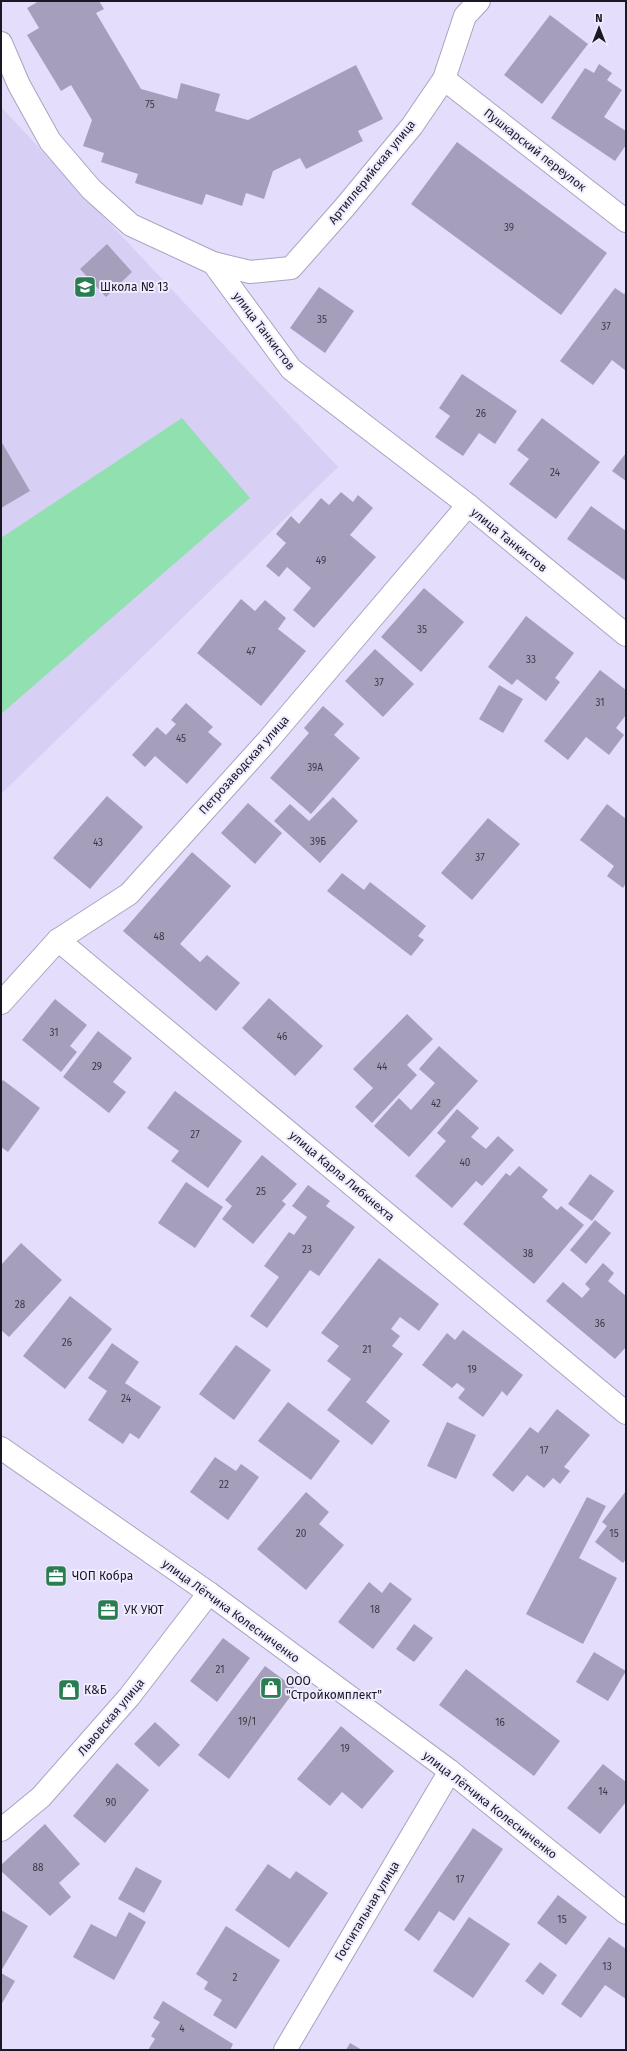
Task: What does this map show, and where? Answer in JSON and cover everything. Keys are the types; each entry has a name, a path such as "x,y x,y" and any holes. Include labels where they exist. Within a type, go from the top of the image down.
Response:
{"street":[{"name":"Артиллерийская улица","path":"213,262 250,272 291,268 344,208 412,126 444,79 465,16 479,1"},
{"name":"улица Танкистов","path":"1,43 19,85 50,141 91,189 131,225 213,262 291,369 468,506 626,635"},
{"name":"Пушкарский переулок","path":"444,79 626,221"},
{"name":"Петрозаводская улица","path":"1,1003 58,940 129,894 269,739 468,506"},
{"name":"улица Карла Либкнехта","path":"58,940 626,1413"},
{"name":"улица Лётчика Колесниченко","path":"1,1448 209,1593 450,1771 626,1913"},
{"name":"Львовская улица","path":"1,1830 42,1797 129,1697 209,1593"},
{"name":"Госпитальная улица","path":"285,2050 450,1771"}],"shaded area":[{"name":"Школа № 13","path":"1,107 338,467 1,794"}],"green space":[{"path":"182,418 250,498 1,714 1,538"}],"building":[{"path":"39,1 99,1 104,9 96,13 141,89 177,99 181,83 220,94 215,111 248,120 356,65 383,119 358,131 363,141 306,169 300,158 273,171 264,199 246,193 242,206 206,194 202,205 135,183 138,174 101,162 104,153 83,146 92,120 71,85 61,91 27,35 39,28 27,8"},
{"path":"550,15 588,44 542,104 504,75"},
{"path":"599,64 612,73 607,80 622,90 604,117 626,131 626,145 615,161 551,118 585,68 594,73"},
{"path":"457,142 607,253 561,315 411,204"},
{"path":"107,244 132,272 106,297 80,269"},
{"path":"319,287 354,311 325,353 290,328"},
{"path":"615,288 624,294 626,292 626,371 612,360 593,385 560,361"},
{"path":"462,374 517,411 495,444 479,433 463,456 435,437 450,416 439,408"},
{"path":"542,418 600,462 556,519 509,484 529,459 517,450"},
{"path":"1,441 30,491 1,508"},
{"path":"626,453 626,481 612,471"},
{"path":"341,492 353,502 358,495 373,508 350,535 376,557 314,628 293,610 311,588 287,567 279,577 266,566 286,543 276,534 291,516 299,524 321,498 329,505"},
{"path":"591,506 626,531 626,581 567,539"},
{"path":"424,588 464,622 421,672 381,637"},
{"path":"241,599 255,611 265,600 286,618 278,629 306,651 261,706 197,653"},
{"path":"526,616 574,653 555,678 560,682 546,701 517,679 512,685 488,667"},
{"path":"375,649 414,684 383,717 345,681"},
{"path":"600,670 626,690 626,715 616,728 624,735 609,755 586,737 568,760 544,741"},
{"path":"499,685 523,699 503,733 479,719"},
{"path":"186,703 213,727 208,732 222,744 187,784 155,756 145,767 132,755 157,727 166,735 176,724 171,720"},
{"path":"323,706 344,724 334,735 360,758 311,814 270,778 309,733 304,728"},
{"path":"107,796 143,827 90,889 53,858"},
{"path":"333,797 358,821 320,863 274,821 290,804 309,821"},
{"path":"248,803 282,833 255,864 221,833"},
{"path":"607,804 626,819 626,883 623,888 607,876 614,866 580,840"},
{"path":"488,818 520,844 472,900 441,873"},
{"path":"192,852 231,886 180,944 200,962 207,955 240,983 216,1011 123,931"},
{"path":"342,873 364,890 370,882 426,926 418,936 424,940 411,956 327,891"},
{"path":"269,998 323,1046 295,1076 242,1028"},
{"path":"55,999 87,1025 70,1046 77,1052 61,1072 22,1040"},
{"path":"407,1014 433,1039 407,1065 417,1075 372,1123 355,1107 373,1088 353,1069"},
{"path":"98,1031 132,1058 113,1082 126,1092 109,1113 63,1077"},
{"path":"439,1046 478,1081 409,1157 374,1126 399,1098 411,1110 435,1083 419,1069"},
{"path":"3,1080 40,1108 8,1152 1,1147 1,1083"},
{"path":"175,1091 242,1141 208,1188 171,1161 179,1151 147,1128"},
{"path":"457,1109 479,1128 471,1137 486,1149 498,1136 514,1150 482,1186 476,1181 452,1208 415,1176 446,1141 437,1133"},
{"path":"262,1155 297,1184 282,1201 286,1204 253,1244 222,1219 232,1206 225,1200"},
{"path":"519,1166 548,1190 542,1197 557,1210 561,1206 584,1225 534,1284 463,1224 506,1173 510,1176"},
{"path":"590,1174 614,1191 592,1221 568,1204"},
{"path":"186,1182 223,1207 195,1248 158,1223"},
{"path":"308,1185 330,1201 326,1206 355,1227 319,1276 310,1270 267,1328 250,1316 279,1277 264,1266 289,1232 294,1235 307,1217 292,1206"},
{"path":"595,1220 611,1233 586,1264 570,1250"},
{"path":"21,1243 62,1280 9,1337 1,1330 1,1265"},
{"path":"379,1258 439,1304 419,1331 400,1317 391,1329 400,1336 392,1346 403,1354 366,1402 390,1421 372,1445 327,1410 351,1379 327,1361 339,1346 321,1333"},
{"path":"603,1263 614,1273 608,1281 626,1296 626,1347 615,1359 546,1301 563,1282 582,1298 590,1289 585,1284"},
{"path":"70,1296 112,1329 65,1389 23,1356"},
{"path":"463,1330 523,1375 507,1396 502,1391 483,1417 458,1398 465,1389 457,1383 452,1388 422,1365 447,1333 455,1340"},
{"path":"112,1343 139,1362 125,1383 161,1407 139,1439 130,1433 123,1444 88,1420 107,1391 88,1378"},
{"path":"236,1345 271,1370 234,1420 199,1394"},
{"path":"288,1402 340,1441 311,1480 258,1441"},
{"path":"557,1409 590,1435 564,1467 570,1471 560,1484 553,1478 544,1488 527,1475 513,1492 492,1475 530,1427 538,1433"},
{"path":"447,1422 476,1435 456,1479 427,1466"},
{"path":"215,1457 236,1471 241,1464 259,1477 228,1520 190,1492"},
{"path":"626,1491 626,1559 623,1563 595,1542 607,1526 602,1522"},
{"path":"306,1492 329,1512 319,1524 344,1545 306,1590 257,1549"},
{"path":"587,1497 606,1506 579,1558 617,1578 583,1644 526,1614"},
{"path":"369,1582 382,1593 390,1582 412,1599 373,1649 338,1622"},
{"path":"414,1624 433,1638 414,1662 396,1649"},
{"path":"223,1638 250,1658 217,1702 190,1681"},
{"path":"594,1652 626,1671 608,1701 576,1682"},
{"path":"265,1666 296,1689 229,1779 198,1755"},
{"path":"466,1669 560,1741 534,1776 439,1705"},
{"path":"155,1722 180,1745 159,1767 134,1744"},
{"path":"341,1726 394,1771 362,1809 342,1792 330,1806 297,1779"},
{"path":"117,1763 149,1790 105,1843 73,1816"},
{"path":"603,1764 626,1782 626,1802 600,1834 567,1808"},
{"path":"45,1824 80,1864 59,1883 71,1897 50,1916 1,1871 1,1865"},
{"path":"473,1828 503,1849 454,1921 439,1911 419,1941 404,1930"},
{"path":"268,1864 290,1879 296,1871 328,1893 289,1948 235,1910"},
{"path":"136,1867 162,1881 144,1913 118,1899"},
{"path":"558,1895 587,1917 566,1945 537,1923"},
{"path":"1,1910 28,1926 1,1971"},
{"path":"129,1912 146,1922 114,1980 73,1957 91,1924 116,1937"},
{"path":"469,1917 510,1944 473,1998 433,1971"},
{"path":"226,1926 280,1960 236,2029 213,2015 222,2000 204,1989 208,1982 196,1974"},
{"path":"609,1937 626,1949 626,1999 605,1985 581,2018 561,2004"},
{"path":"540,1962 557,1975 543,1995 525,1981"},
{"path":"1,1973 15,1981 1,2005"},
{"path":"163,2001 233,2044 230,2050 148,2050 155,2039 151,2036 160,2022 153,2018"},
{"path":"350,2043 362,2050 346,2050"}],"place":[{"name":"Школа № 13","path":"85,287"},
{"name":"ЧОП Кобра","path":"56,1576"},
{"name":"УК УЮТ","path":"108,1610"},
{"name":"ООО \"Стройкомплект\"","path":"271,1688"},
{"name":"К&Б","path":"69,1690"}]}
